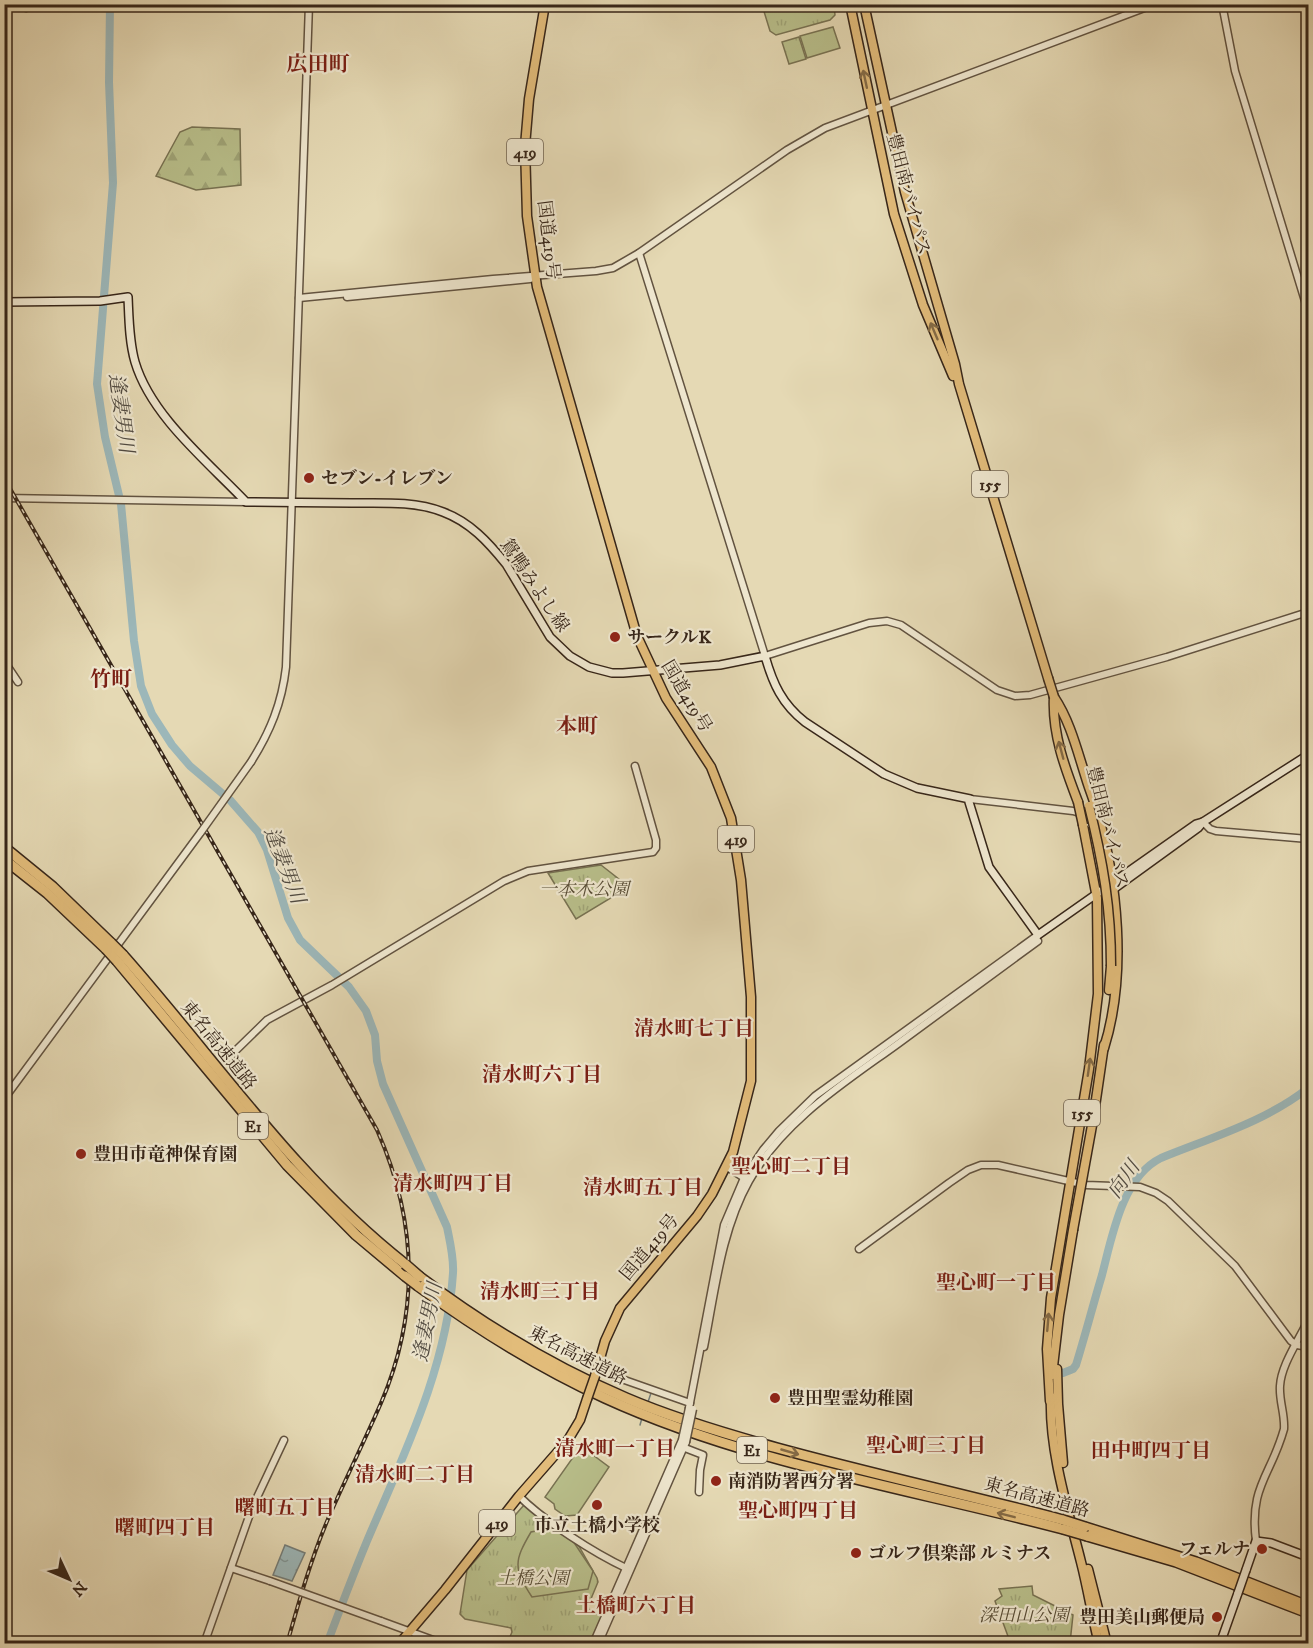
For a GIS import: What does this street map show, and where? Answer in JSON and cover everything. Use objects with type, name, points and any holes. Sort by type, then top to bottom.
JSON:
[{"type":"highway","name":"国道419号","points":[[399,1644],[519,1496],[568,1440],[580,1420],[605,1341],[620,1308],[688,1227],[712,1194],[727,1167],[751,1082],[749,969],[736,843],[730,815],[711,767],[651,671],[633,624],[537,287],[527,216],[525,146],[529,99],[545,4]]},
{"type":"highway","name":"豊田南バイパス","points":[[850,4],[890,197],[923,304],[958,384]]},
{"type":"highway","name":"豊田南バイパス","points":[[864,4],[905,192],[955,364],[958,384],[1089,806],[1102,858],[1109,901],[1111,966],[1104,1048],[1056,1333],[1050,1401],[1057,1462],[1097,1644]]},
{"type":"highway","name":"155","points":[[1050,1401],[1047,1330],[1089,1069],[1098,994],[1097,896],[1078,802],[1059,745],[1053,715],[1054,697]]},
{"type":"highway","name":"155","points":[[1054,697],[1065,713],[1096,808],[1112,886],[1117,952],[1109,1032],[1104,1048]]},
{"type":"highway","name":"東名高速道路","points":[[4,847],[52,887],[120,958],[286,1165],[348,1228],[405,1276],[419,1281]]},
{"type":"highway","name":"東名高速道路","points":[[4,858],[109,946]]},
{"type":"highway","name":"東名高速道路","points":[[120,958],[157,993],[292,1158],[362,1229],[405,1264],[419,1281],[440,1297],[552,1371],[605,1398],[648,1416],[731,1445],[812,1467],[1063,1525],[1176,1562],[1308,1613]]},
{"type":"highway","name":"豊田南バイパス","points":[[1063,1290],[1057,1354],[1059,1429],[1067,1482],[1107,1644]]},
{"type":"highway","name":"東名高速道路","points":[[1086,1532],[1155,1548],[1308,1604]]},
{"type":"highway","name":"155","points":[[1089,1572],[1100,1598],[1113,1644]]},
{"type":"main road","points":[[4,302],[104,301],[128,297],[135,360],[147,391],[159,410],[246,502]]},
{"type":"main road","name":"鴛鴨みよし線","points":[[246,502],[405,504],[442,512],[456,518],[476,532],[498,554],[550,637],[570,657],[612,673],[720,664],[765,656]]},
{"type":"main road","points":[[765,656],[779,694],[788,707],[805,722],[884,774],[917,788],[970,799],[989,867],[1038,938],[1196,824],[1203,822],[1308,754]]},
{"type":"main road","points":[[1220,1644],[1256,1541],[1308,1557]]},
{"type":"street","points":[[9,4],[26,8]]},
{"type":"street","points":[[4,1099],[251,762],[270,729],[284,685],[309,4]]},
{"type":"street","points":[[298,300],[613,268],[639,253],[787,150],[825,128],[1155,4]]},
{"type":"street","points":[[1222,4],[1235,71],[1308,311]]},
{"type":"street","points":[[639,253],[765,656],[859,626],[887,621],[901,625],[997,690],[1015,696],[1030,695],[1167,657],[1308,612]]},
{"type":"street","points":[[4,498],[246,502]]},
{"type":"street","points":[[4,661],[18,682]]},
{"type":"street","points":[[226,1060],[267,1020],[346,976],[504,880],[518,875],[652,852],[656,848],[656,840],[635,766]]},
{"type":"street","points":[[970,799],[1083,814],[1089,819],[1094,842]]},
{"type":"street","points":[[1203,822],[1216,831],[1308,839]]},
{"type":"street","points":[[598,1644],[685,1443],[690,1407],[722,1256],[747,1179],[779,1131],[815,1096],[1038,938]]},
{"type":"street","points":[[860,1250],[949,1183],[977,1166],[998,1165],[1071,1183],[1132,1186],[1151,1191],[1168,1201],[1235,1266],[1291,1341],[1308,1347]]},
{"type":"street","points":[[727,1167],[747,1179]]},
{"type":"street","points":[[1256,1541],[1254,1522],[1257,1495],[1283,1432],[1280,1383],[1286,1365],[1308,1320]]},
{"type":"street","points":[[596,1373],[690,1407]]},
{"type":"street","points":[[204,1644],[252,1508],[284,1440]]},
{"type":"street","points":[[685,1443],[703,1455],[699,1492]]},
{"type":"street","points":[[593,1644],[685,1443]]},
{"type":"street","points":[[519,1496],[567,1532],[611,1561],[626,1568]]},
{"type":"street","points":[[231,1568],[444,1644]]},
{"type":"green space","points":[[762,5],[834,5],[835,15],[830,20],[776,35],[770,31]]},
{"type":"green space","points":[[833,27],[840,48],[807,58],[800,36]]},
{"type":"green space","points":[[799,37],[806,59],[789,64],[782,42]]},
{"type":"green space","points":[[192,127],[240,129],[241,185],[196,190],[156,176],[180,132]]},
{"type":"green space","name":"一本木公園","points":[[601,865],[629,887],[576,919],[548,873]]},
{"type":"green space","points":[[581,1446],[609,1467],[577,1515],[565,1516],[555,1509],[554,1504],[545,1497]]},
{"type":"green space","name":"土橋公園","points":[[524,1505],[576,1541],[597,1578],[598,1582],[588,1606],[589,1610],[602,1616],[590,1643],[507,1644],[512,1632],[511,1628],[465,1619],[460,1614],[467,1570]]},
{"type":"green space","points":[[552,1528],[567,1532],[593,1571],[588,1589],[532,1597],[519,1571],[521,1550],[531,1532]]},
{"type":"green space","name":"深田山公園","points":[[1032,1586],[1033,1595],[1073,1615],[1070,1643],[1031,1643],[1027,1637],[1009,1639],[995,1601],[1002,1596],[999,1589]]},
{"type":"water","points":[[285,1545],[305,1553],[292,1581],[273,1575]]},
{"type":"waterway","name":"逢妻男川","points":[[110,4],[109,82],[113,183],[97,384],[105,437],[121,504],[134,641],[141,686],[152,714],[172,745],[190,766],[230,800],[258,832],[267,850],[288,918],[300,940],[349,987],[366,1011],[375,1035],[377,1061],[383,1084],[447,1227],[452,1256],[453,1273],[449,1308],[433,1377],[327,1644]]},
{"type":"waterway","name":"向川","points":[[1063,1373],[1073,1369],[1076,1365],[1115,1226],[1128,1193],[1137,1179],[1161,1158],[1218,1136],[1275,1110],[1308,1088]]},
{"type":"waterway","points":[[648,1402],[651,1393]]},
{"type":"waterway","points":[[640,1425],[642,1418]]},
{"type":"railway","points":[[4,478],[377,1130],[400,1198],[409,1266],[402,1335],[394,1369],[316,1549],[287,1644]]},
{"type":"place","name":"セブン-イレブン","points":[[309,478]]},
{"type":"place","name":"サークルK","points":[[615,637]]},
{"type":"place","name":"豊田市竜神保育園","points":[[81,1154]]},
{"type":"place","name":"豊田聖霊幼稚園","points":[[775,1398]]},
{"type":"place","name":"南消防署西分署","points":[[716,1481]]},
{"type":"place","name":"市立土橋小学校","points":[[597,1505]]},
{"type":"place","name":"フェルナ","points":[[1262,1549]]},
{"type":"place","name":"ゴルフ倶楽部 ルミナス","points":[[856,1553]]},
{"type":"place","name":"豊田美山郵便局","points":[[1217,1617]]},
{"type":"district","name":"広田町","points":[[318,64]]},
{"type":"district","name":"竹町","points":[[111,679]]},
{"type":"district","name":"本町","points":[[577,726]]},
{"type":"district","name":"清水町七丁目","points":[[694,1028]]},
{"type":"district","name":"清水町六丁目","points":[[542,1074]]},
{"type":"district","name":"聖心町二丁目","points":[[791,1166]]},
{"type":"district","name":"清水町四丁目","points":[[453,1183]]},
{"type":"district","name":"清水町五丁目","points":[[643,1187]]},
{"type":"district","name":"聖心町一丁目","points":[[996,1282]]},
{"type":"district","name":"清水町三丁目","points":[[540,1291]]},
{"type":"district","name":"聖心町三丁目","points":[[926,1445]]},
{"type":"district","name":"清水町一丁目","points":[[615,1448]]},
{"type":"district","name":"田中町四丁目","points":[[1151,1450]]},
{"type":"district","name":"清水町二丁目","points":[[415,1474]]},
{"type":"district","name":"曙町五丁目","points":[[285,1507]]},
{"type":"district","name":"聖心町四丁目","points":[[798,1510]]},
{"type":"district","name":"曙町四丁目","points":[[165,1527]]},
{"type":"district","name":"土橋町六丁目","points":[[636,1605]]}]
